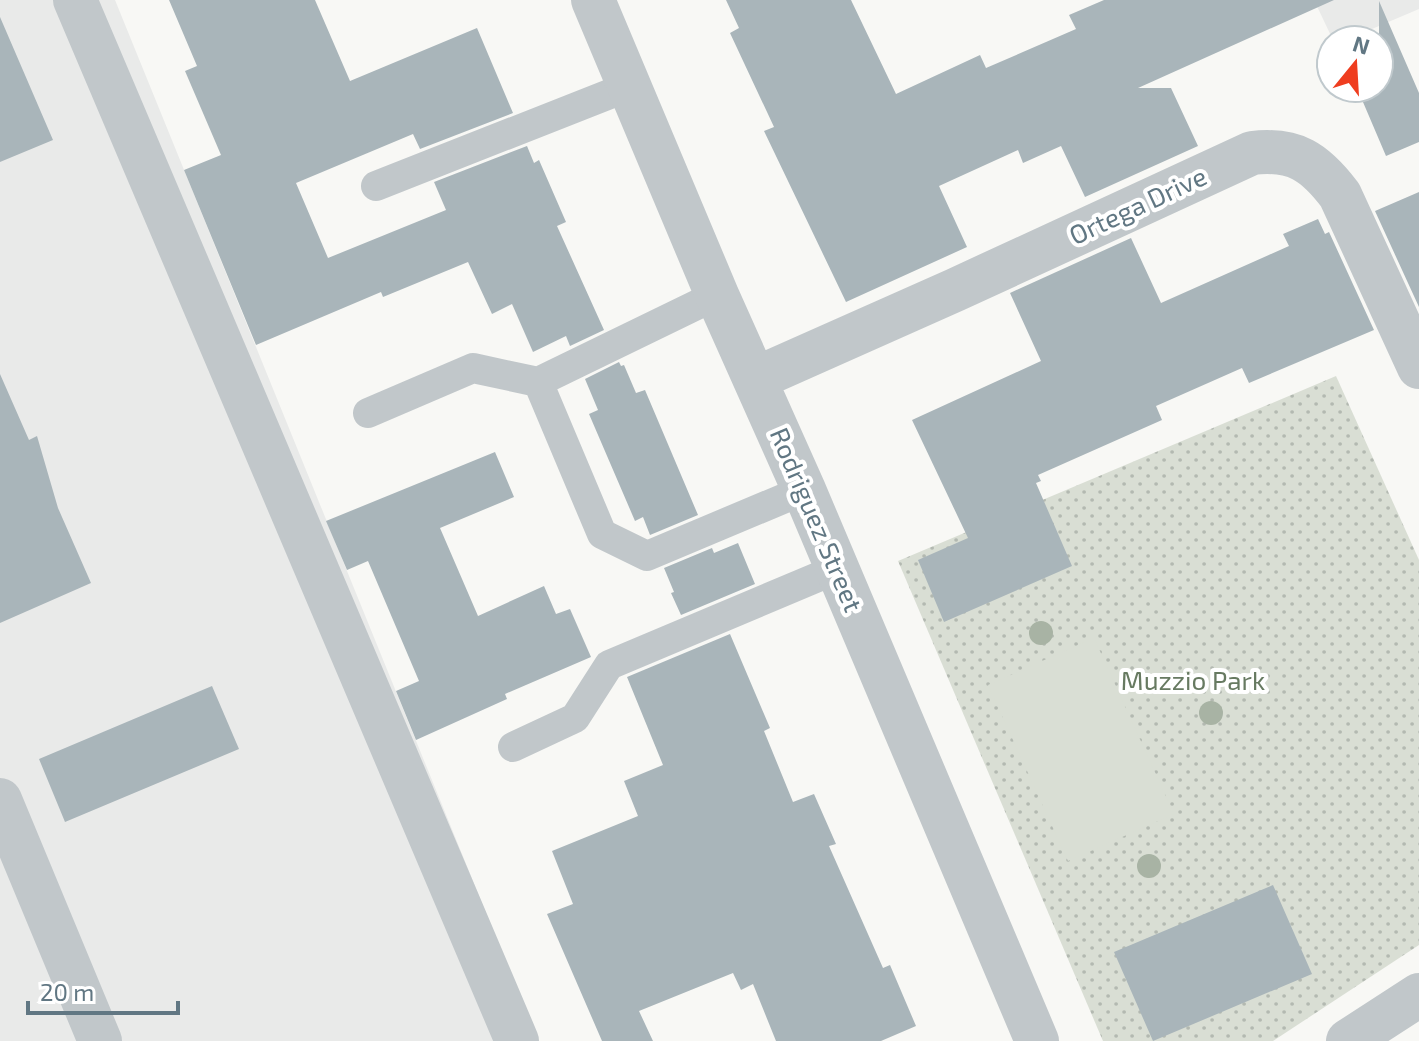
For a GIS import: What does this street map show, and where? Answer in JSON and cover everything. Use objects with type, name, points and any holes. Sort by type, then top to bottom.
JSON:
[{"type":"street","points":[[75,0],[517,1041]]},
{"type":"street","name":"Rodriguez Street","points":[[593,0],[1037,1041]]},
{"type":"street","name":"Ortega Drive","points":[[755,379],[1252,153],[1272,150],[1309,163],[1326,176],[1340,195],[1419,367]]},
{"type":"street","points":[[0,800],[100,1041]]},
{"type":"street","points":[[1354,1039],[1419,995]]},
{"type":"lane","points":[[376,186],[630,86]]},
{"type":"lane","points":[[368,413],[473,368],[538,382],[717,295]]},
{"type":"lane","points":[[538,382],[602,534],[647,556],[804,490]]},
{"type":"lane","points":[[513,747],[575,718],[609,665],[837,569]]},
{"type":"shaded area","points":[[0,0],[115,0],[538,1041],[0,1041]]},
{"type":"shaded area","points":[[1314,0],[1419,0],[1419,9],[1384,24],[1325,24]]},
{"type":"green space","name":"Muzzio Park","points":[[1336,376],[1419,560],[1419,945],[1273,1041],[1103,1041],[898,561]]},
{"type":"green space","points":[[1094,638],[1174,814],[1068,861],[988,685]]},
{"type":"building","points":[[169,0],[315,0],[350,81],[477,28],[513,113],[420,149],[413,134],[296,183],[328,258],[446,210],[434,182],[527,146],[534,163],[539,160],[566,222],[557,226],[604,330],[570,346],[566,336],[533,352],[512,304],[492,314],[468,262],[383,297],[381,292],[256,345],[184,170],[221,155],[185,71],[197,66]]},
{"type":"building","points":[[726,0],[851,0],[896,94],[980,55],[986,68],[1076,29],[1069,15],[1104,0],[1334,0],[1138,88],[1171,88],[1198,146],[1085,197],[1061,146],[1023,163],[1018,150],[939,186],[967,247],[846,302],[764,131],[774,127],[730,33],[739,28]]},
{"type":"building","points":[[1379,1],[1389,24],[1379,24]]},
{"type":"building","points":[[0,17],[53,140],[0,162]]},
{"type":"building","points":[[1395,38],[1419,93],[1419,142],[1386,156],[1364,104],[1395,104]]},
{"type":"building","points":[[1419,192],[1419,307],[1375,211]]},
{"type":"building","points":[[1318,219],[1325,234],[1329,232],[1374,330],[1249,383],[1242,368],[1156,406],[1162,420],[1038,475],[1041,481],[1036,483],[1072,566],[944,622],[918,560],[968,538],[912,420],[1041,361],[1010,293],[1131,238],[1161,303],[1289,246],[1283,234]]},
{"type":"building","points":[[619,362],[621,366],[624,365],[636,393],[645,390],[698,515],[650,535],[643,517],[635,521],[589,414],[598,410],[585,379]]},
{"type":"building","points":[[0,374],[29,440],[37,436],[58,508],[91,583],[0,623]]},
{"type":"building","points":[[495,452],[514,497],[440,528],[478,616],[544,586],[556,614],[570,609],[591,657],[505,694],[507,699],[416,740],[396,691],[419,681],[368,561],[347,570],[326,521]]},
{"type":"building","points":[[738,543],[755,584],[681,615],[664,568],[712,548],[714,553]]},
{"type":"building","points":[[730,634],[770,728],[764,731],[793,802],[814,794],[836,844],[829,846],[883,968],[890,965],[916,1026],[881,1041],[776,1041],[753,984],[741,990],[733,973],[639,1011],[653,1041],[602,1041],[547,914],[573,904],[552,851],[638,816],[624,781],[663,765],[627,677]]},
{"type":"building","points":[[212,686],[239,749],[65,822],[39,759]]},
{"type":"building","points":[[1273,885],[1312,974],[1153,1041],[1114,952]]}]
